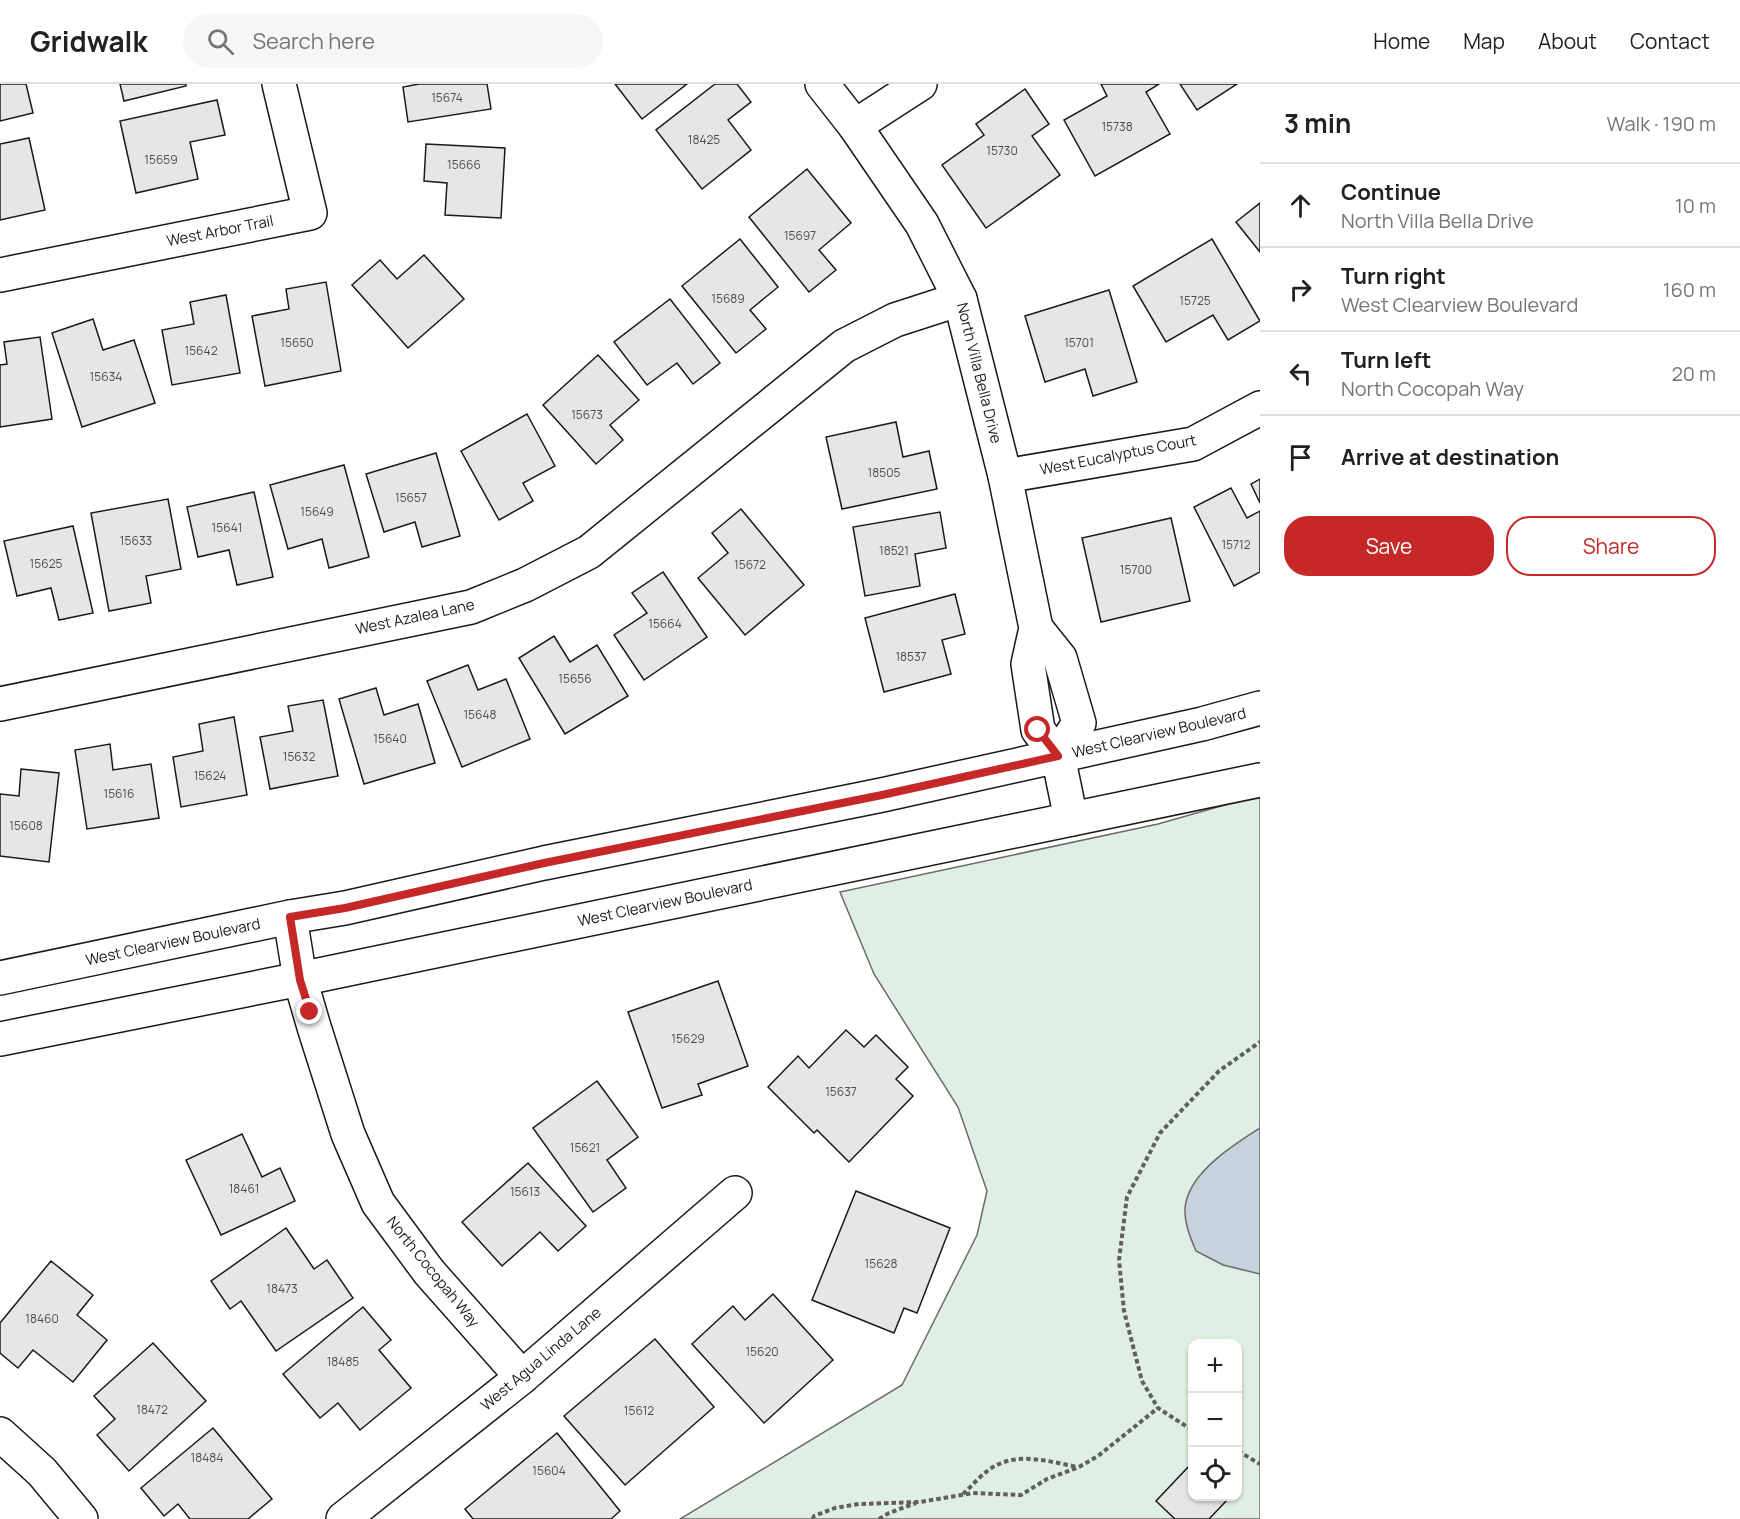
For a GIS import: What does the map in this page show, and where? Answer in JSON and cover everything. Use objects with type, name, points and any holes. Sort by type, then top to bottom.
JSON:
[{"type":"street","name":"West Arbor Trail","points":[[0,275],[310,213],[279,84]]},
{"type":"street","name":"North Villa Bella Drive","points":[[822,84],[855,126],[922,224],[960,299],[1005,476],[1036,628],[1028,664],[1038,730],[1058,756],[1071,819]]},
{"type":"street","points":[[855,126],[920,84]]},
{"type":"street","name":"West Azalea Lane","points":[[0,704],[471,607],[525,585],[589,552],[844,346],[895,320],[960,299]]},
{"type":"street","name":"West Eucalyptus Court","points":[[1005,476],[1193,444],[1260,408]]},
{"type":"street","name":"West Clearview Boulevard","points":[[0,978],[290,917],[345,908],[544,863],[882,795],[1202,724],[1260,708]]},
{"type":"street","name":"West Clearview Boulevard","points":[[0,1039],[300,980],[1260,780]]},
{"type":"street","name":"North Cocopah Way","points":[[290,917],[300,980],[348,1134],[378,1203],[429,1272],[522,1377]]},
{"type":"street","name":"West Agua Linda Lane","points":[[343,1519],[522,1377],[735,1193]]},
{"type":"street","points":[[0,1434],[42,1472],[81,1519]]},
{"type":"path","points":[[1188,1427],[1158,1408],[1142,1381],[1124,1311],[1119,1260],[1127,1197],[1160,1133],[1219,1071],[1260,1041]]},
{"type":"path","points":[[813,1519],[814,1516],[835,1508],[859,1504],[920,1502],[973,1493],[1021,1496],[1047,1479],[1079,1467],[1098,1456],[1158,1408]]},
{"type":"path","points":[[1242,1453],[1260,1464]]},
{"type":"path","points":[[963,1495],[994,1466],[1015,1459],[1039,1460],[1079,1467]]},
{"type":"path","points":[[879,1519],[920,1502]]},
{"type":"green space","points":[[1260,795],[1260,1519],[680,1519],[902,1385],[977,1235],[987,1191],[958,1107],[874,974],[840,892],[1158,824]]},
{"type":"shaded area","points":[[1260,1128],[1260,1274],[1223,1265],[1196,1251],[1187,1227],[1185,1208],[1190,1190],[1206,1169],[1227,1150]]},
{"type":"building","points":[[0,84],[26,84],[33,113],[0,121]]},
{"type":"building","points":[[120,84],[186,84],[186,86],[124,101]]},
{"type":"building","points":[[419,84],[487,84],[491,109],[408,122],[403,87]]},
{"type":"building","points":[[615,84],[687,84],[642,119]]},
{"type":"building","points":[[715,84],[737,84],[751,102],[728,120],[751,150],[702,189],[656,130]]},
{"type":"building","points":[[1101,84],[1159,84],[1146,92],[1170,134],[1095,176],[1064,120],[1107,96]]},
{"type":"building","points":[[1180,84],[1237,84],[1197,110]]},
{"type":"building","points":[[1025,89],[1049,124],[1032,136],[1060,175],[986,228],[942,165],[984,135],[976,124]]},
{"type":"building","points":[[217,100],[225,135],[190,142],[198,179],[136,193],[120,121]]},
{"type":"building","points":[[29,138],[45,210],[0,220],[0,144]]},
{"type":"building","points":[[426,144],[505,148],[501,218],[445,215],[447,183],[424,181]]},
{"type":"building","points":[[807,169],[851,223],[819,250],[836,270],[809,292],[749,217]]},
{"type":"building","points":[[1260,203],[1260,252],[1236,222]]},
{"type":"building","points":[[740,239],[778,287],[750,310],[766,329],[736,353],[682,286]]},
{"type":"building","points":[[1212,239],[1260,321],[1228,340],[1213,315],[1166,342],[1133,286]]},
{"type":"building","points":[[424,255],[464,299],[408,348],[352,285],[380,260],[397,279]]},
{"type":"building","points":[[326,282],[341,371],[265,386],[252,316],[289,309],[286,289]]},
{"type":"building","points":[[1109,290],[1137,382],[1093,396],[1085,369],[1045,382],[1025,316]]},
{"type":"building","points":[[226,295],[240,373],[172,385],[162,330],[194,324],[190,302]]},
{"type":"building","points":[[670,299],[720,363],[693,384],[677,363],[647,385],[614,342]]},
{"type":"building","points":[[93,319],[103,350],[134,340],[155,403],[82,427],[52,333]]},
{"type":"building","points":[[40,337],[52,419],[0,427],[0,365],[7,364],[4,342]]},
{"type":"building","points":[[598,355],[639,400],[610,425],[623,440],[596,464],[543,405]]},
{"type":"building","points":[[527,414],[555,466],[523,483],[533,501],[499,520],[461,451]]},
{"type":"building","points":[[896,422],[903,457],[929,451],[937,489],[842,509],[826,437]]},
{"type":"building","points":[[436,453],[460,536],[422,547],[415,522],[384,532],[366,474]]},
{"type":"building","points":[[344,465],[369,557],[329,568],[322,539],[288,549],[270,485]]},
{"type":"building","points":[[1260,479],[1260,503],[1251,484]]},
{"type":"building","points":[[1231,488],[1247,518],[1260,511],[1260,572],[1234,586],[1194,507]]},
{"type":"building","points":[[254,492],[273,577],[237,585],[229,550],[198,557],[187,507]]},
{"type":"building","points":[[168,499],[181,569],[146,576],[151,603],[109,611],[91,513]]},
{"type":"building","points":[[741,509],[804,585],[745,635],[698,578],[728,553],[712,533]]},
{"type":"building","points":[[940,512],[946,548],[915,554],[920,586],[865,596],[853,527]]},
{"type":"building","points":[[1171,518],[1190,601],[1101,622],[1082,538]]},
{"type":"building","points":[[73,526],[93,613],[59,620],[51,588],[17,596],[4,541]]},
{"type":"building","points":[[663,572],[707,637],[644,680],[614,635],[647,613],[632,593]]},
{"type":"building","points":[[955,594],[965,634],[942,640],[951,674],[884,692],[865,618]]},
{"type":"building","points":[[554,636],[570,662],[597,645],[628,696],[565,734],[519,658]]},
{"type":"building","points":[[468,665],[478,690],[506,679],[530,739],[462,767],[427,681]]},
{"type":"building","points":[[376,688],[384,715],[418,704],[435,763],[364,784],[339,699]]},
{"type":"building","points":[[323,700],[338,776],[270,789],[260,737],[293,731],[288,706]]},
{"type":"building","points":[[234,717],[247,795],[181,807],[173,757],[203,751],[199,724]]},
{"type":"building","points":[[110,744],[113,770],[151,764],[159,818],[87,829],[75,750]]},
{"type":"building","points":[[21,769],[59,773],[49,862],[0,856],[0,794],[19,796]]},
{"type":"building","points":[[718,981],[748,1066],[698,1084],[702,1095],[662,1108],[628,1012]]},
{"type":"building","points":[[846,1030],[864,1047],[876,1035],[908,1067],[896,1079],[913,1096],[849,1162],[817,1130],[814,1133],[768,1087],[798,1056],[809,1068]]},
{"type":"building","points":[[597,1081],[638,1137],[607,1160],[626,1188],[593,1212],[533,1128]]},
{"type":"building","points":[[242,1134],[262,1177],[280,1168],[295,1201],[221,1235],[186,1160]]},
{"type":"building","points":[[528,1163],[586,1226],[558,1251],[540,1232],[502,1266],[462,1222]]},
{"type":"building","points":[[856,1191],[950,1228],[917,1313],[904,1308],[894,1333],[812,1300]]},
{"type":"building","points":[[286,1228],[314,1269],[327,1260],[353,1298],[276,1351],[241,1301],[230,1309],[211,1281]]},
{"type":"building","points":[[51,1261],[93,1295],[77,1315],[107,1340],[73,1382],[33,1350],[18,1368],[0,1353],[0,1323]]},
{"type":"building","points":[[773,1294],[833,1360],[764,1423],[692,1344],[733,1306],[745,1320]]},
{"type":"building","points":[[363,1307],[391,1340],[379,1350],[411,1388],[360,1430],[338,1403],[320,1418],[283,1374]]},
{"type":"building","points":[[655,1339],[714,1407],[625,1485],[564,1416]]},
{"type":"building","points":[[153,1343],[206,1401],[129,1471],[97,1435],[115,1419],[94,1396]]},
{"type":"building","points":[[213,1428],[272,1499],[248,1519],[190,1519],[178,1504],[164,1516],[141,1488]]},
{"type":"building","points":[[557,1433],[620,1511],[611,1519],[473,1519],[465,1509]]},
{"type":"building","points":[[1188,1467],[1188,1501],[1226,1501],[1209,1519],[1175,1519],[1156,1501]]},
{"type":"route","points":[[310,1012],[300,980],[290,917],[345,908],[544,863],[882,795],[1058,756],[1038,730]]}]
